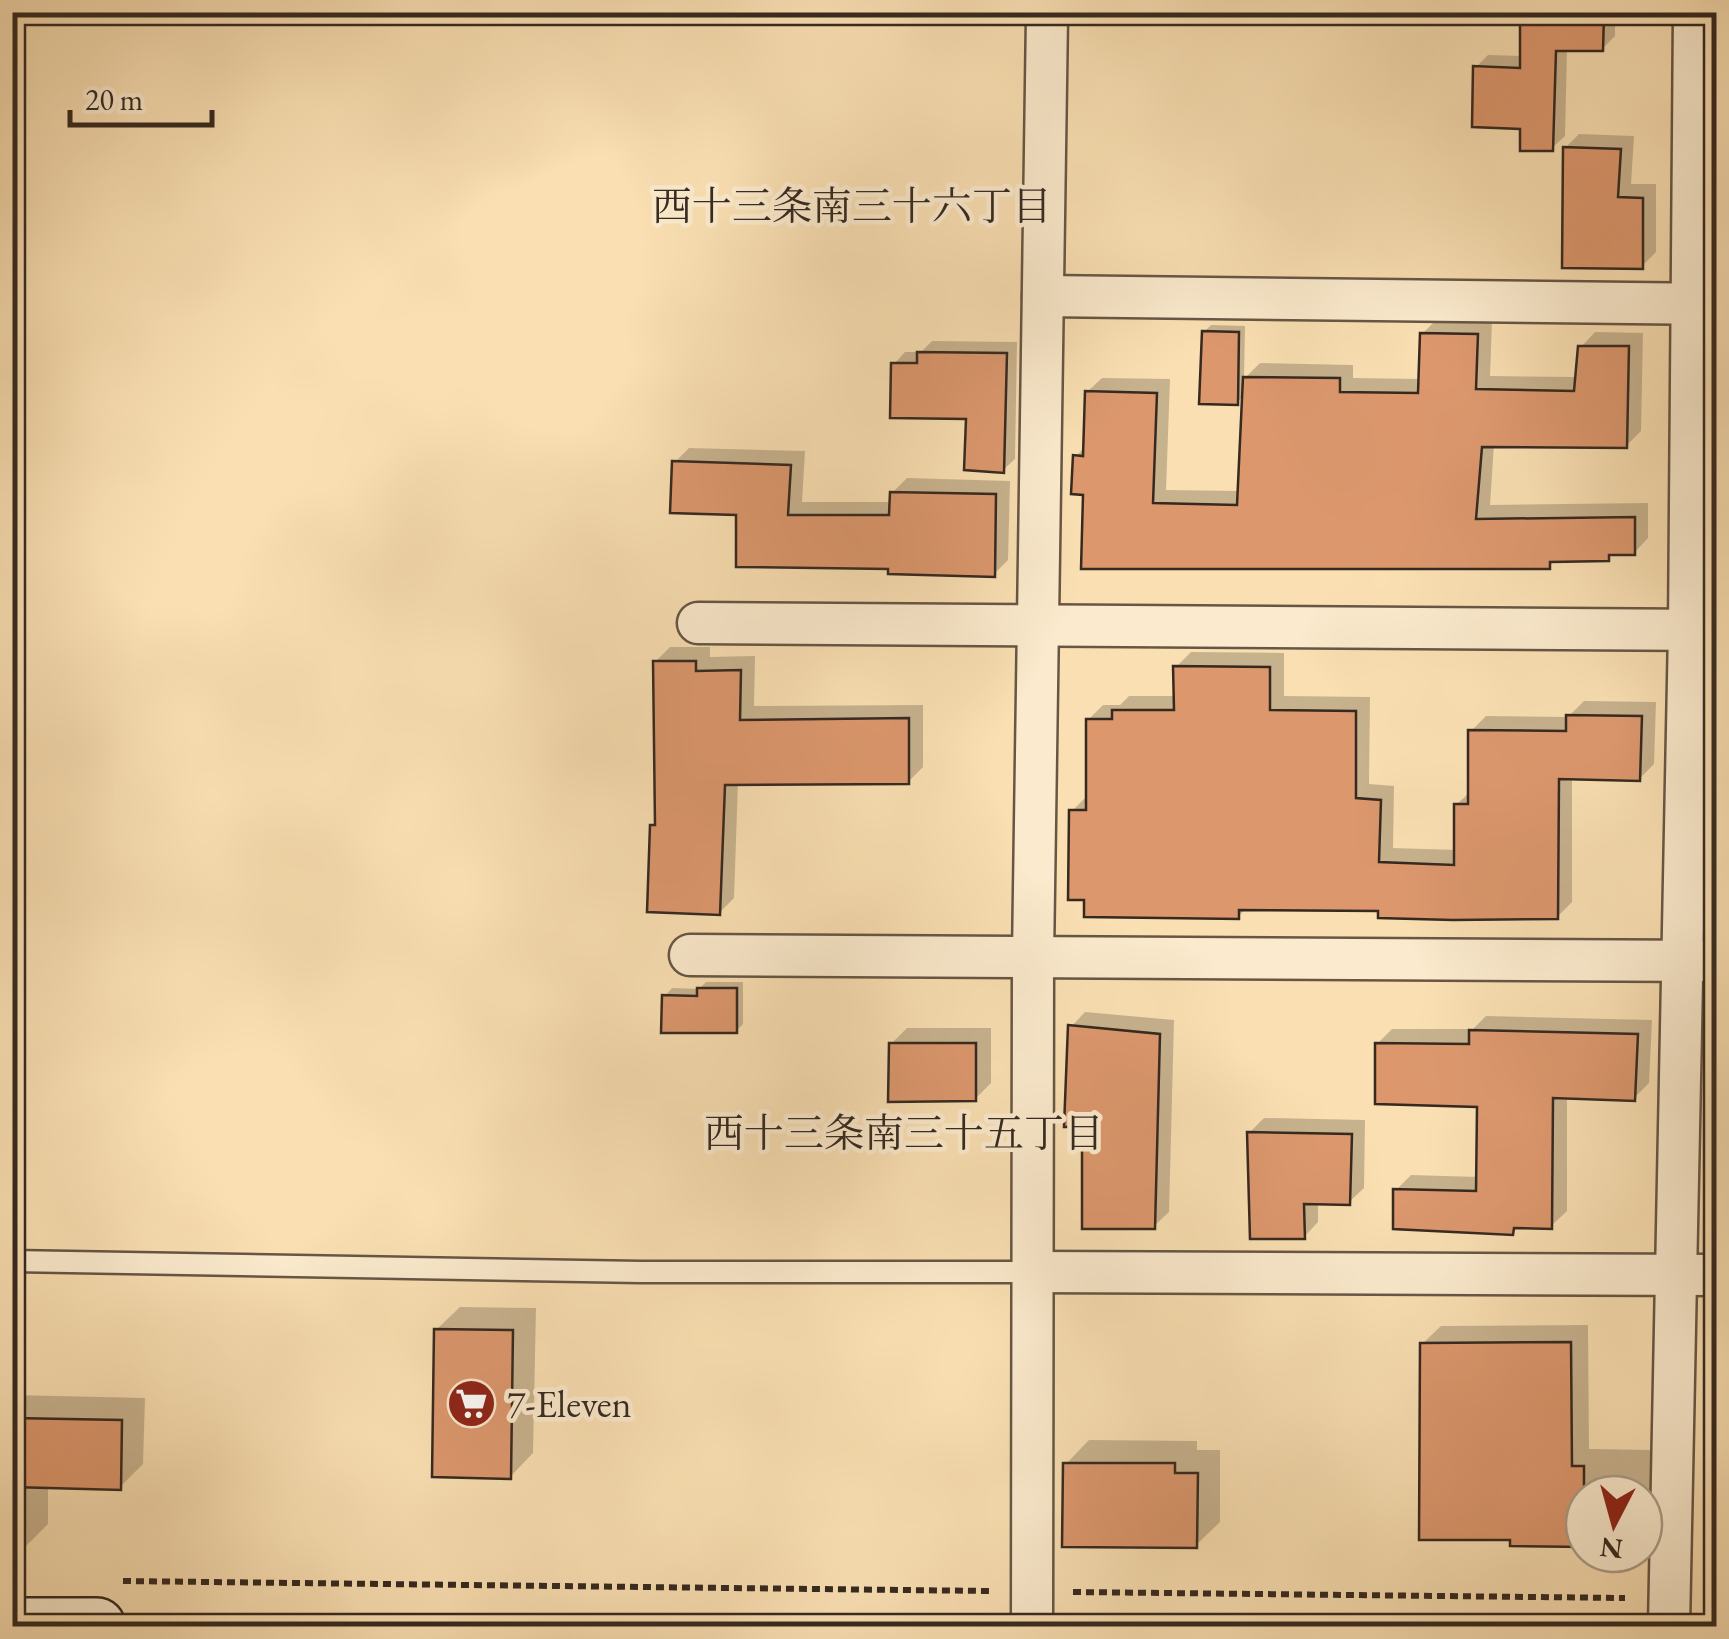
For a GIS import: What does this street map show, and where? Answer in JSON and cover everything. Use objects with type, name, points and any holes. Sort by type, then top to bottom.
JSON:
[{"type":"main road","points":[[12,1626],[104,1604]]},
{"type":"street","points":[[1032,1609],[1034,957],[1047,16],[1052,12]]},
{"type":"street","points":[[1669,1612],[1675,1276],[1699,962],[1705,304],[1694,12]]},
{"type":"street","points":[[1044,296],[1705,304]]},
{"type":"street","points":[[698,622],[1703,630]]},
{"type":"street","points":[[690,955],[1699,962]]},
{"type":"street","points":[[1034,1272],[1716,1276]]},
{"type":"lane","points":[[12,1261],[641,1272],[1034,1272]]},
{"type":"path","points":[[104,1604],[1669,1612]]},
{"type":"building","points":[[1520,13],[1604,14],[1603,51],[1556,51],[1553,151],[1520,151],[1520,129],[1472,127],[1473,66],[1520,68]]},
{"type":"building","points":[[1563,147],[1621,149],[1618,197],[1643,198],[1643,269],[1562,268]]},
{"type":"building","points":[[1202,331],[1239,332],[1238,405],[1199,404]]},
{"type":"building","points":[[1420,333],[1478,334],[1476,389],[1574,391],[1578,346],[1629,346],[1627,448],[1482,447],[1476,519],[1635,517],[1635,555],[1609,555],[1609,561],[1550,562],[1550,569],[1081,569],[1083,495],[1071,494],[1073,455],[1083,456],[1085,391],[1157,393],[1153,503],[1237,505],[1243,377],[1340,378],[1340,392],[1418,393]]},
{"type":"building","points":[[917,352],[1007,353],[1004,473],[964,470],[966,419],[890,418],[891,363],[917,363]]},
{"type":"building","points":[[672,461],[791,465],[788,515],[889,515],[890,492],[996,494],[995,577],[888,574],[888,569],[736,567],[736,515],[670,513]]},
{"type":"building","points":[[653,661],[696,661],[696,671],[741,670],[740,720],[909,718],[909,784],[725,785],[720,915],[647,912],[650,825],[655,825]]},
{"type":"building","points":[[1173,666],[1270,667],[1270,710],[1356,711],[1356,798],[1381,800],[1379,862],[1454,865],[1454,804],[1468,804],[1468,730],[1566,731],[1566,715],[1642,716],[1640,781],[1559,779],[1558,919],[1378,918],[1378,911],[1239,910],[1239,919],[1084,917],[1084,900],[1068,900],[1069,810],[1086,810],[1086,719],[1112,719],[1112,710],[1174,710]]},
{"type":"building","points":[[697,988],[737,988],[737,1033],[661,1033],[662,995],[697,996]]},
{"type":"building","points":[[1068,1025],[1160,1034],[1155,1229],[1082,1229],[1082,1127],[1064,1127]]},
{"type":"building","points":[[1469,1030],[1638,1034],[1635,1101],[1553,1098],[1552,1229],[1514,1228],[1513,1235],[1393,1229],[1393,1189],[1476,1191],[1477,1107],[1375,1104],[1375,1043],[1469,1044]]},
{"type":"building","points":[[889,1043],[976,1043],[976,1101],[888,1102]]},
{"type":"building","points":[[1247,1132],[1352,1134],[1350,1205],[1304,1204],[1305,1239],[1250,1239]]},
{"type":"building","name":"7-Eleven","points":[[434,1329],[513,1330],[511,1479],[432,1477]]},
{"type":"building","points":[[1571,1342],[1572,1466],[1584,1466],[1584,1474],[1564,1474],[1564,1547],[1510,1546],[1510,1540],[1419,1540],[1420,1343]]},
{"type":"building","points":[[12,1418],[122,1420],[121,1490],[12,1487]]},
{"type":"building","points":[[1063,1463],[1175,1463],[1175,1473],[1198,1473],[1197,1548],[1062,1547]]},
{"type":"place","name":"7-Eleven","points":[[472,1404]]},
{"type":"district","name":"西十三条南三十六丁目","points":[[852,206]]},
{"type":"district","name":"西十三条南三十五丁目","points":[[904,1133]]}]
